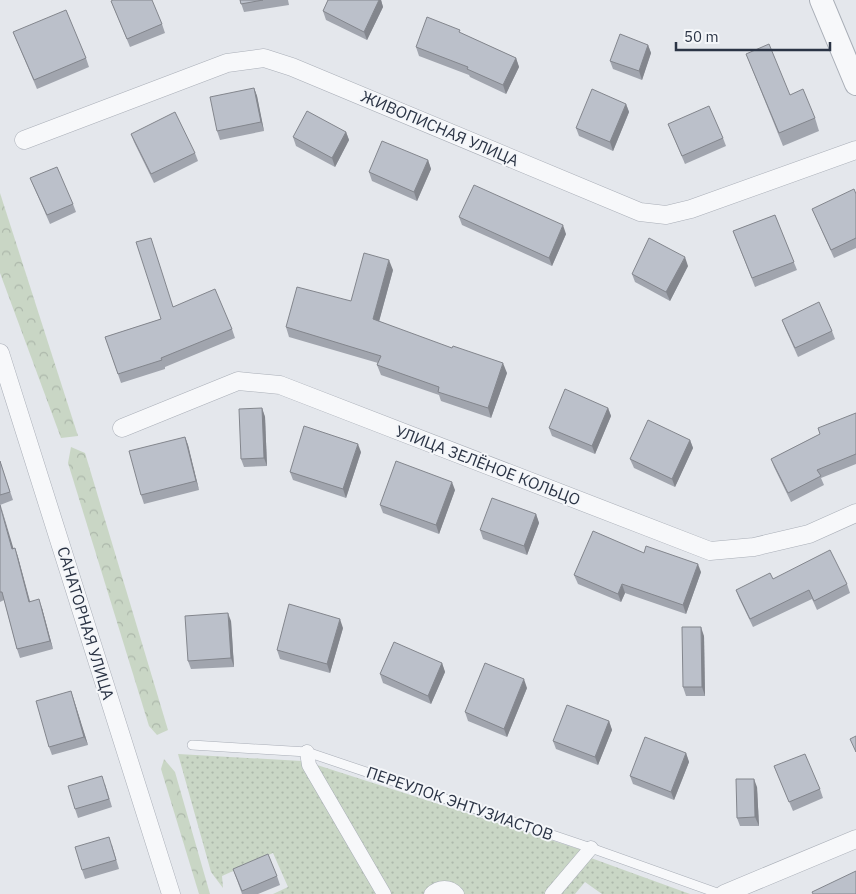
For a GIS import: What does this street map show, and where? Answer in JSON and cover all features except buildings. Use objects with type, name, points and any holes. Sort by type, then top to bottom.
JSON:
[{"type":"street","points":[[821,0],[856,84]]},
{"type":"street","name":"ЖИВОПИСНАЯ УЛИЦА","points":[[24,140],[227,63],[264,58],[292,67],[640,212],[666,215],[691,209],[856,150]]},
{"type":"street","name":"САНАТОРНАЯ УЛИЦА","points":[[0,353],[171,894]]},
{"type":"street","name":"УЛИЦА ЗЕЛЁНОЕ КОЛЬЦО","points":[[122,428],[238,382],[280,385],[710,551],[754,547],[809,534],[856,513]]},
{"type":"street","points":[[307,752],[309,765],[384,894]]},
{"type":"street","points":[[722,894],[856,839]]},
{"type":"street","points":[[552,894],[591,848]]},
{"type":"street","points":[[431,894],[445,887],[458,894]]},
{"type":"lane","name":"ПЕРЕУЛОК ЭНТУЗИАСТОВ","points":[[192,745],[307,752],[722,894]]},
{"type":"green space","points":[[0,193],[78,436],[61,438],[0,273]]},
{"type":"green space","points":[[71,447],[85,453],[168,730],[157,735],[149,726],[68,463]]},
{"type":"green space","points":[[178,754],[302,761],[380,894],[273,894],[288,887],[273,853],[222,876],[223,888],[211,872]]},
{"type":"green space","points":[[164,759],[175,772],[210,894],[199,894],[161,769]]},
{"type":"green space","points":[[314,764],[582,850],[547,894],[391,894]]},
{"type":"green space","points":[[591,858],[690,894],[602,894],[585,882],[575,894],[558,894]]}]
